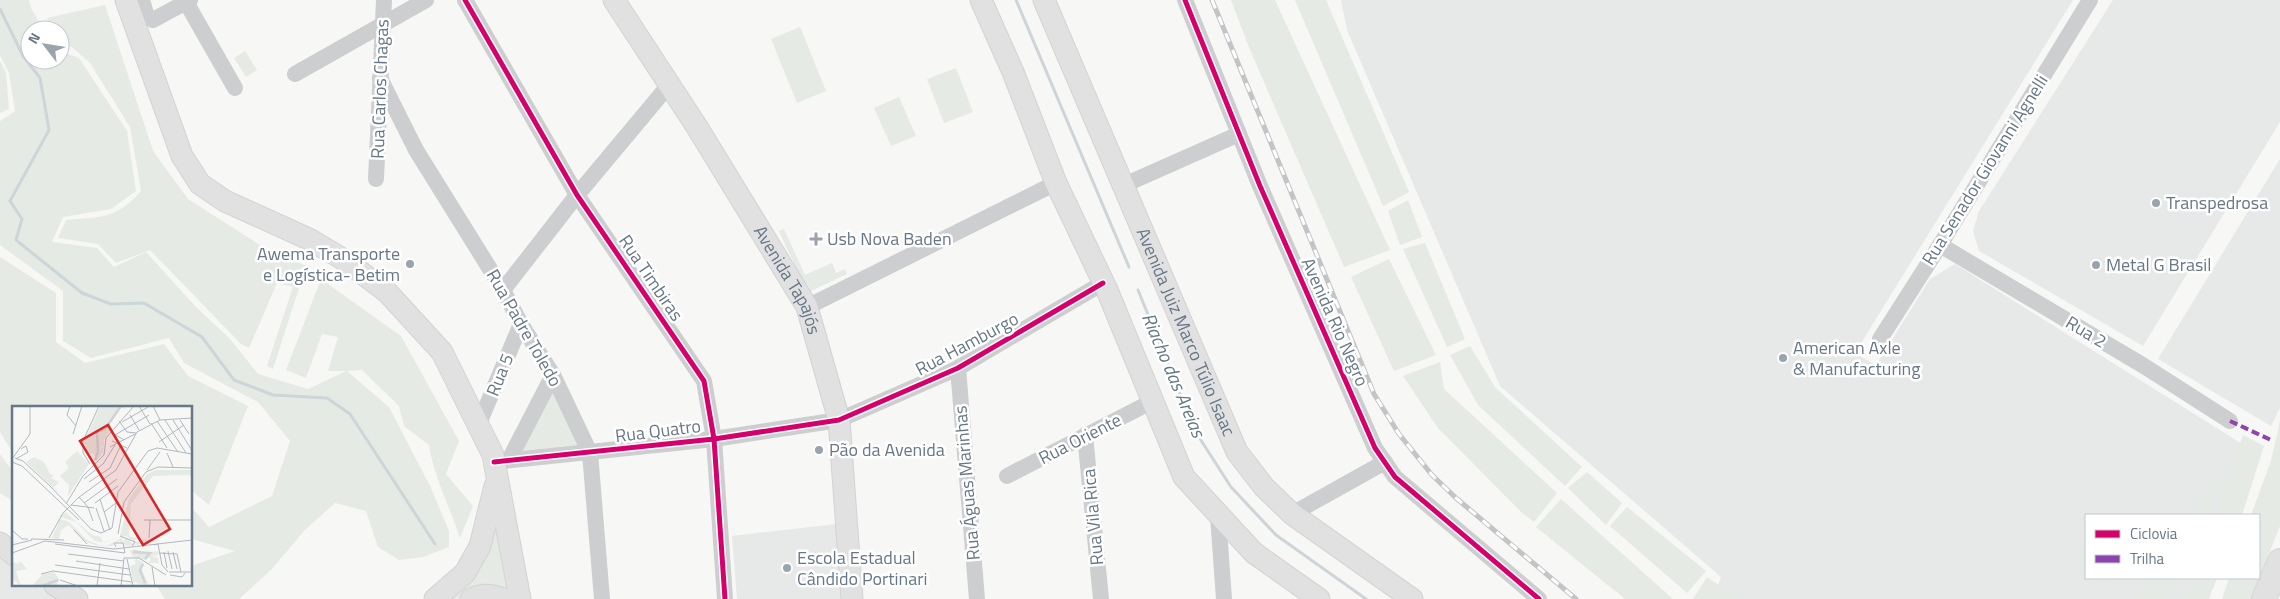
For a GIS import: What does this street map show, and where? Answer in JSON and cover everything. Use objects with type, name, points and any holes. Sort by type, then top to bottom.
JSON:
[{"type":"highway","points":[[2264,599],[2280,561]]},
{"type":"main road","points":[[126,0],[182,156],[200,184],[226,201],[311,240],[346,262],[387,292],[442,352],[500,467],[520,599]]},
{"type":"main road","name":"Avenida Tapajós","points":[[614,0],[807,306],[839,420],[852,599]]},
{"type":"main road","points":[[981,0],[1013,72],[1056,183],[1103,283],[1184,477],[1254,553],[1319,599]]},
{"type":"main road","name":"Avenida Juiz Marco Túlio Isaac","points":[[1044,0],[1237,452],[1264,487],[1292,514],[1412,599]]},
{"type":"main road","points":[[435,599],[465,573],[480,546],[500,467]]},
{"type":"main road","points":[[0,543],[12,553]]},
{"type":"main road","points":[[57,586],[77,599]]},
{"type":"main road","points":[[471,599],[479,595],[497,596],[503,599]]},
{"type":"street","points":[[142,0],[147,17],[150,20],[188,1],[235,88]]},
{"type":"street","name":"Rua Carlos Chagas","points":[[376,179],[384,0]]},
{"type":"street","points":[[294,74],[426,0]]},
{"type":"street","name":"Rua Timbiras","points":[[465,0],[577,195],[704,381],[714,438],[724,599]]},
{"type":"street","name":"Avenida Rio Negro","points":[[1185,0],[1264,195],[1375,448],[1394,477],[1539,599]]},
{"type":"street","name":"Rua Senador Giovanni Agnelli","points":[[1880,339],[1940,245],[2090,0]]},
{"type":"street","name":"Rua Padre Toledo","points":[[380,78],[416,150],[553,375],[590,453],[602,599]]},
{"type":"street","points":[[503,290],[577,195],[669,85]]},
{"type":"street","points":[[1124,185],[1239,134]]},
{"type":"street","points":[[807,306],[1056,183]]},
{"type":"street","name":"Rua 2","points":[[1940,245],[2144,366],[2230,421]]},
{"type":"street","name":"Rua Hamburgo","points":[[839,420],[958,368],[1103,283]]},
{"type":"street","name":"Rua 5","points":[[478,426],[521,324]]},
{"type":"street","name":"Rua Águas Marinhas","points":[[958,368],[977,599]]},
{"type":"street","points":[[500,467],[553,375]]},
{"type":"street","name":"Rua Oriente","points":[[1008,476],[1152,401]]},
{"type":"street","name":"Rua Quatro","points":[[500,467],[590,453],[839,420]]},
{"type":"street","name":"Rua Vila Rica","points":[[1085,435],[1100,599]]},
{"type":"street","points":[[1292,514],[1385,462]]},
{"type":"street","points":[[1218,516],[1224,599]]},
{"type":"shaded area","points":[[0,0],[29,0],[38,20],[20,20],[20,70],[70,70],[70,55],[79,58],[127,131],[136,191],[111,209],[63,217],[52,242],[97,248],[114,267],[146,252],[195,306],[229,338],[258,374],[308,389],[346,371],[328,371],[338,337],[322,334],[306,378],[286,370],[321,279],[401,336],[459,441],[446,474],[473,506],[460,538],[438,480],[429,445],[404,426],[399,406],[362,370],[347,371],[389,407],[431,488],[449,531],[449,547],[423,557],[399,560],[378,547],[366,511],[335,503],[304,531],[272,569],[239,599],[165,599],[157,586],[192,586],[192,566],[235,551],[192,539],[192,508],[209,527],[272,496],[290,441],[258,402],[184,363],[169,338],[91,358],[63,341],[63,291],[0,245],[0,121],[15,111],[9,73],[0,55]]},
{"type":"shaded area","points":[[1231,0],[1275,0],[1390,250],[1344,267],[1248,45]]},
{"type":"shaded area","points":[[1295,0],[1326,0],[1409,192],[1383,206]]},
{"type":"shaded area","points":[[1341,0],[2073,0],[1855,353],[1876,365],[1930,279],[1955,264],[2247,447],[2222,514],[2085,514],[2085,579],[2199,579],[2192,599],[1727,599],[1716,592],[1721,577],[1500,386],[1347,30]]},
{"type":"shaded area","points":[[2113,0],[2280,0],[2280,122],[2143,346],[1979,251],[1973,231],[1979,211]]},
{"type":"shaded area","points":[[105,5],[153,151],[188,199],[260,245],[306,266],[273,369],[267,366],[293,287],[277,283],[249,348],[241,344],[150,250],[116,263],[98,244],[58,238],[66,220],[98,217],[116,212],[141,191],[130,127],[90,63],[70,47],[70,20],[48,20],[47,18]]},
{"type":"shaded area","points":[[800,27],[826,91],[797,103],[771,39]]},
{"type":"shaded area","points":[[245,51],[257,70],[246,77],[234,58]]},
{"type":"shaded area","points":[[0,61],[6,73],[9,109],[0,113]]},
{"type":"shaded area","points":[[956,68],[973,112],[944,123],[927,79]]},
{"type":"shaded area","points":[[899,97],[916,136],[891,146],[874,108]]},
{"type":"shaded area","points":[[2280,159],[2280,408],[2271,426],[2158,359]]},
{"type":"shaded area","points":[[1408,200],[1422,237],[1400,245],[1388,211]]},
{"type":"shaded area","points":[[784,229],[805,275],[832,263],[836,273],[845,269],[847,274],[807,293],[779,231]]},
{"type":"shaded area","points":[[1425,243],[1465,339],[1447,347],[1403,249]]},
{"type":"shaded area","points":[[0,257],[56,293],[56,342],[85,363],[164,344],[188,376],[248,406],[209,505],[192,491],[192,406],[12,406],[12,452],[0,432]]},
{"type":"shaded area","points":[[1389,259],[1436,355],[1394,371],[1351,277]]},
{"type":"shaded area","points":[[1470,346],[1495,387],[1582,467],[1565,486],[1478,405],[1450,355]]},
{"type":"shaded area","points":[[1440,362],[1444,389],[1557,493],[1534,522],[1521,512],[1438,428],[1403,376]]},
{"type":"shaded area","points":[[553,385],[584,449],[515,456]]},
{"type":"shaded area","points":[[2280,421],[2280,526],[2260,576],[2260,514],[2251,514],[2271,461]]},
{"type":"shaded area","points":[[2243,435],[2264,446],[2242,514],[2216,514]]},
{"type":"shaded area","points":[[0,454],[12,470],[12,501],[0,493]]},
{"type":"shaded area","points":[[2227,460],[2205,514],[2193,514]]},
{"type":"shaded area","points":[[1587,472],[1622,503],[1606,525],[1568,488]]},
{"type":"shaded area","points":[[1561,499],[1673,599],[1625,599],[1536,527]]},
{"type":"shaded area","points":[[1627,507],[1706,571],[1687,593],[1610,526]]},
{"type":"shaded area","points":[[496,509],[515,597],[447,599]]},
{"type":"shaded area","name":"Escola Estadual Cândido Portinari","points":[[837,524],[843,599],[737,599],[732,536]]},
{"type":"shaded area","points":[[0,556],[12,565],[12,586],[44,586],[64,599],[0,599]]},
{"type":"shaded area","points":[[1707,577],[1739,599],[1693,599]]},
{"type":"shaded area","points":[[2150,579],[2179,579],[2166,599],[2138,599]]},
{"type":"shaded area","points":[[2193,579],[2217,579],[2209,599],[2186,599]]},
{"type":"shaded area","points":[[2229,579],[2259,579],[2251,599],[2222,599]]},
{"type":"waterway","name":"Riacho das Areias","points":[[1016,0],[1129,267]]},
{"type":"waterway","points":[[0,9],[23,56],[40,78],[49,130],[10,201],[22,219],[16,240],[82,293],[111,304],[144,303],[202,337],[234,380],[273,395],[327,398],[350,414],[435,544]]},
{"type":"waterway","name":"Riacho das Areias","points":[[1138,290],[1195,431],[1231,487],[1276,535],[1366,599]]},
{"type":"railway","points":[[1212,0],[1374,394],[1399,434],[1432,475],[1456,498],[1576,599]]},
{"type":"marked path","points":[[2230,421],[2271,440]]},
{"type":"cycle path","points":[[465,0],[577,195],[704,381],[714,439],[725,599]]},
{"type":"cycle path","points":[[1185,0],[1260,186],[1375,448],[1395,477],[1539,599]]},
{"type":"cycle path","points":[[494,462],[714,439],[839,420],[958,368],[1103,283]]},
{"type":"place","name":"Transpedrosa","points":[[2156,203]]},
{"type":"place","name":"Usb Nova Baden","points":[[816,239]]},
{"type":"place","name":"Awema Transporte e Logística- Betim","points":[[410,264]]},
{"type":"place","name":"Metal G Brasil","points":[[2096,265]]},
{"type":"place","name":"American Axle & Manufacturing","points":[[1783,358]]},
{"type":"place","name":"Pão da Avenida","points":[[819,450]]},
{"type":"place","name":"Escola Estadual Cândido Portinari","points":[[787,568]]}]
